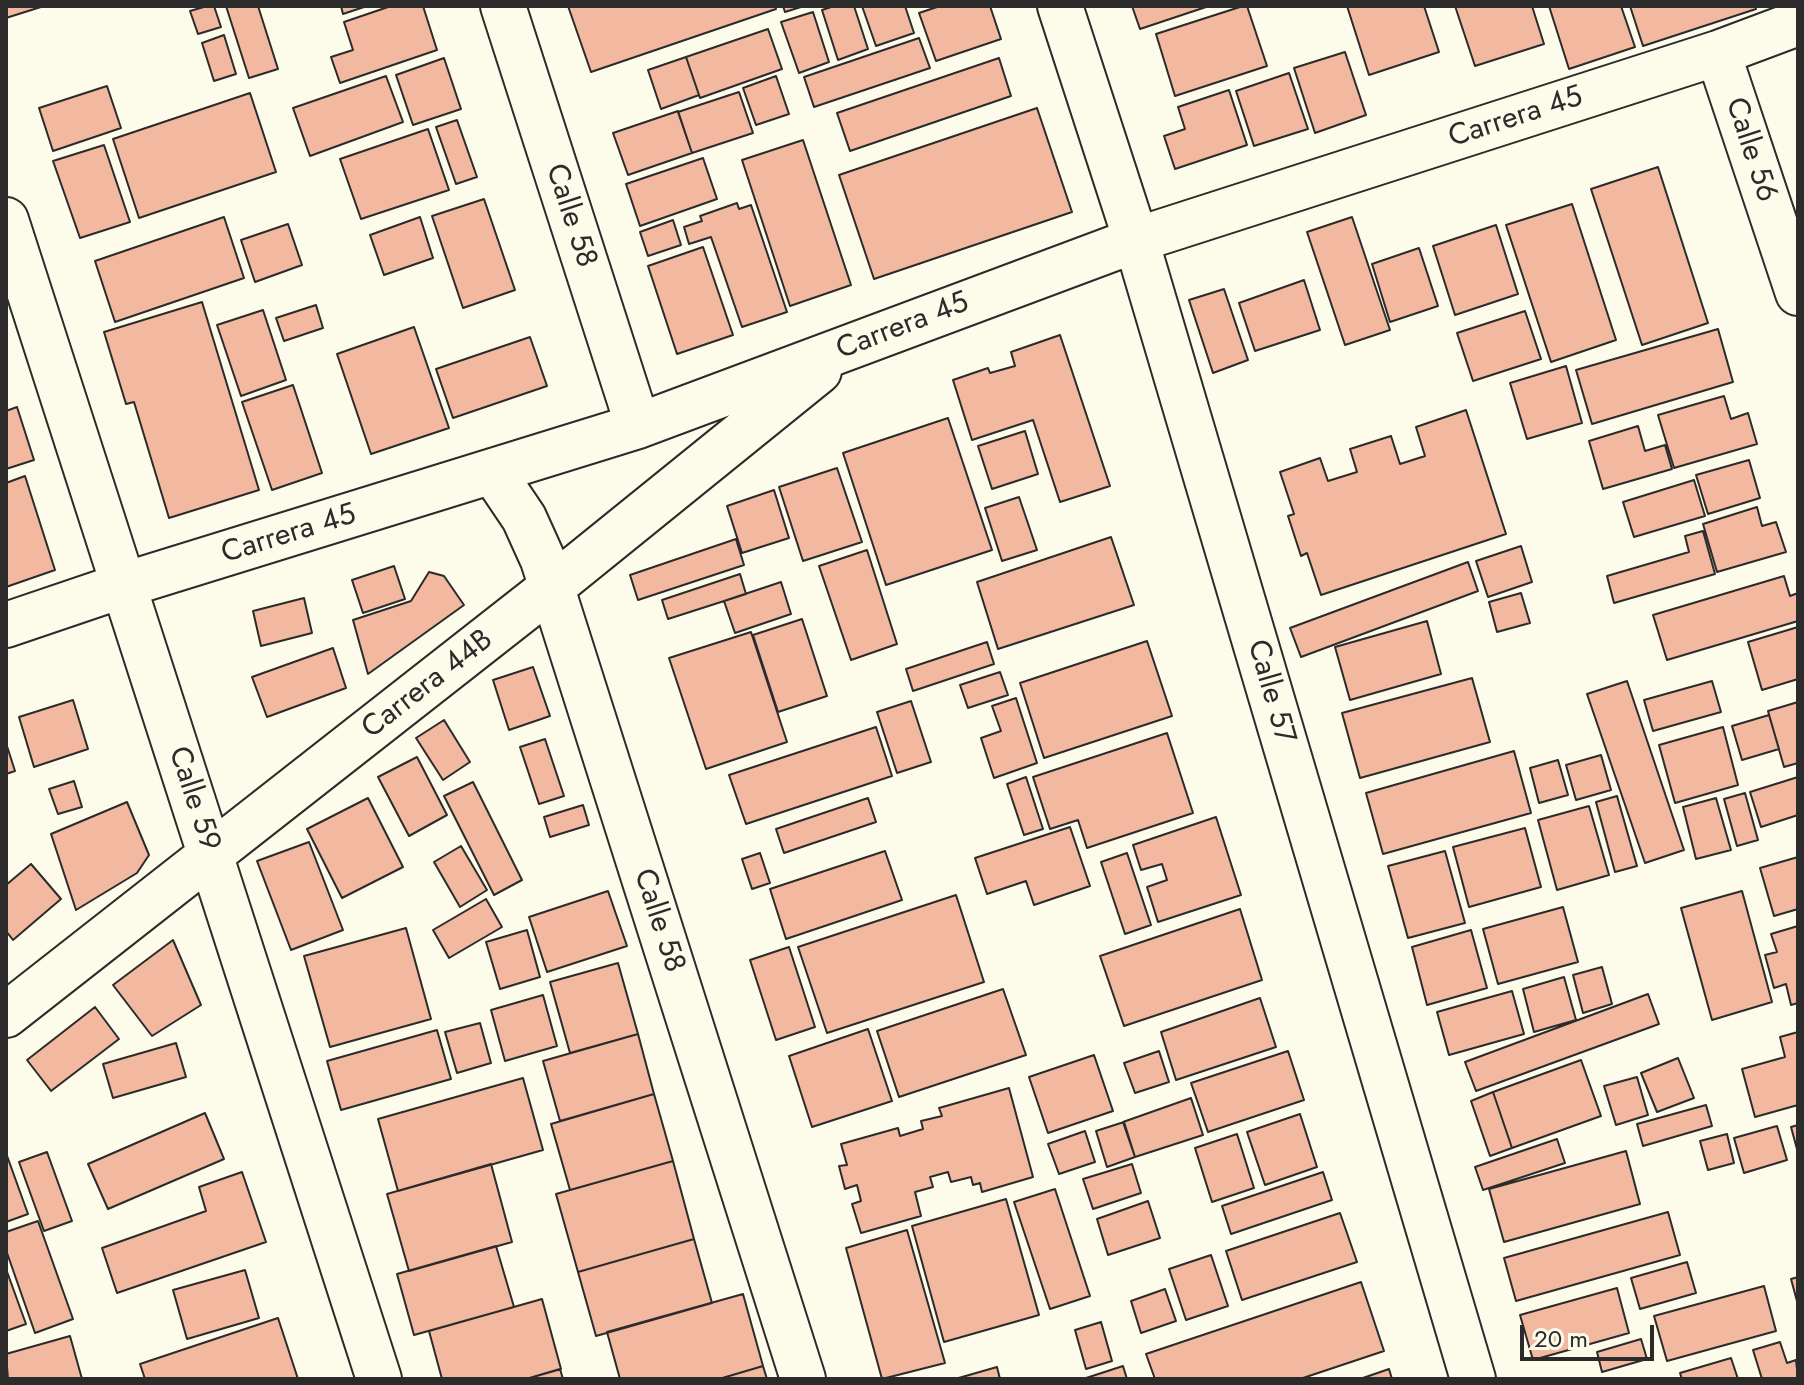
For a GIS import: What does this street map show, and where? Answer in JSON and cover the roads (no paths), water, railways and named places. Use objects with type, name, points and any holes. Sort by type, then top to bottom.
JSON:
[{"type":"street","name":"Calle 58","points":[[503,6],[638,426]]},
{"type":"street","name":"Calle 57","points":[[1060,6],[1136,240],[1473,1379]]},
{"type":"street","name":"Carrera 45","points":[[6,625],[124,585],[638,426],[1136,240],[1718,53],[1798,23]]},
{"type":"street","name":"Calle 56","points":[[1718,53],[1798,293]]},
{"type":"street","name":"Calle 59","points":[[6,220],[379,1379]]},
{"type":"street","name":"Carrera 44B","points":[[6,1015],[552,587],[846,349]]},
{"type":"street","name":"Calle 58","points":[[493,472],[524,518],[543,560],[803,1379]]}]
